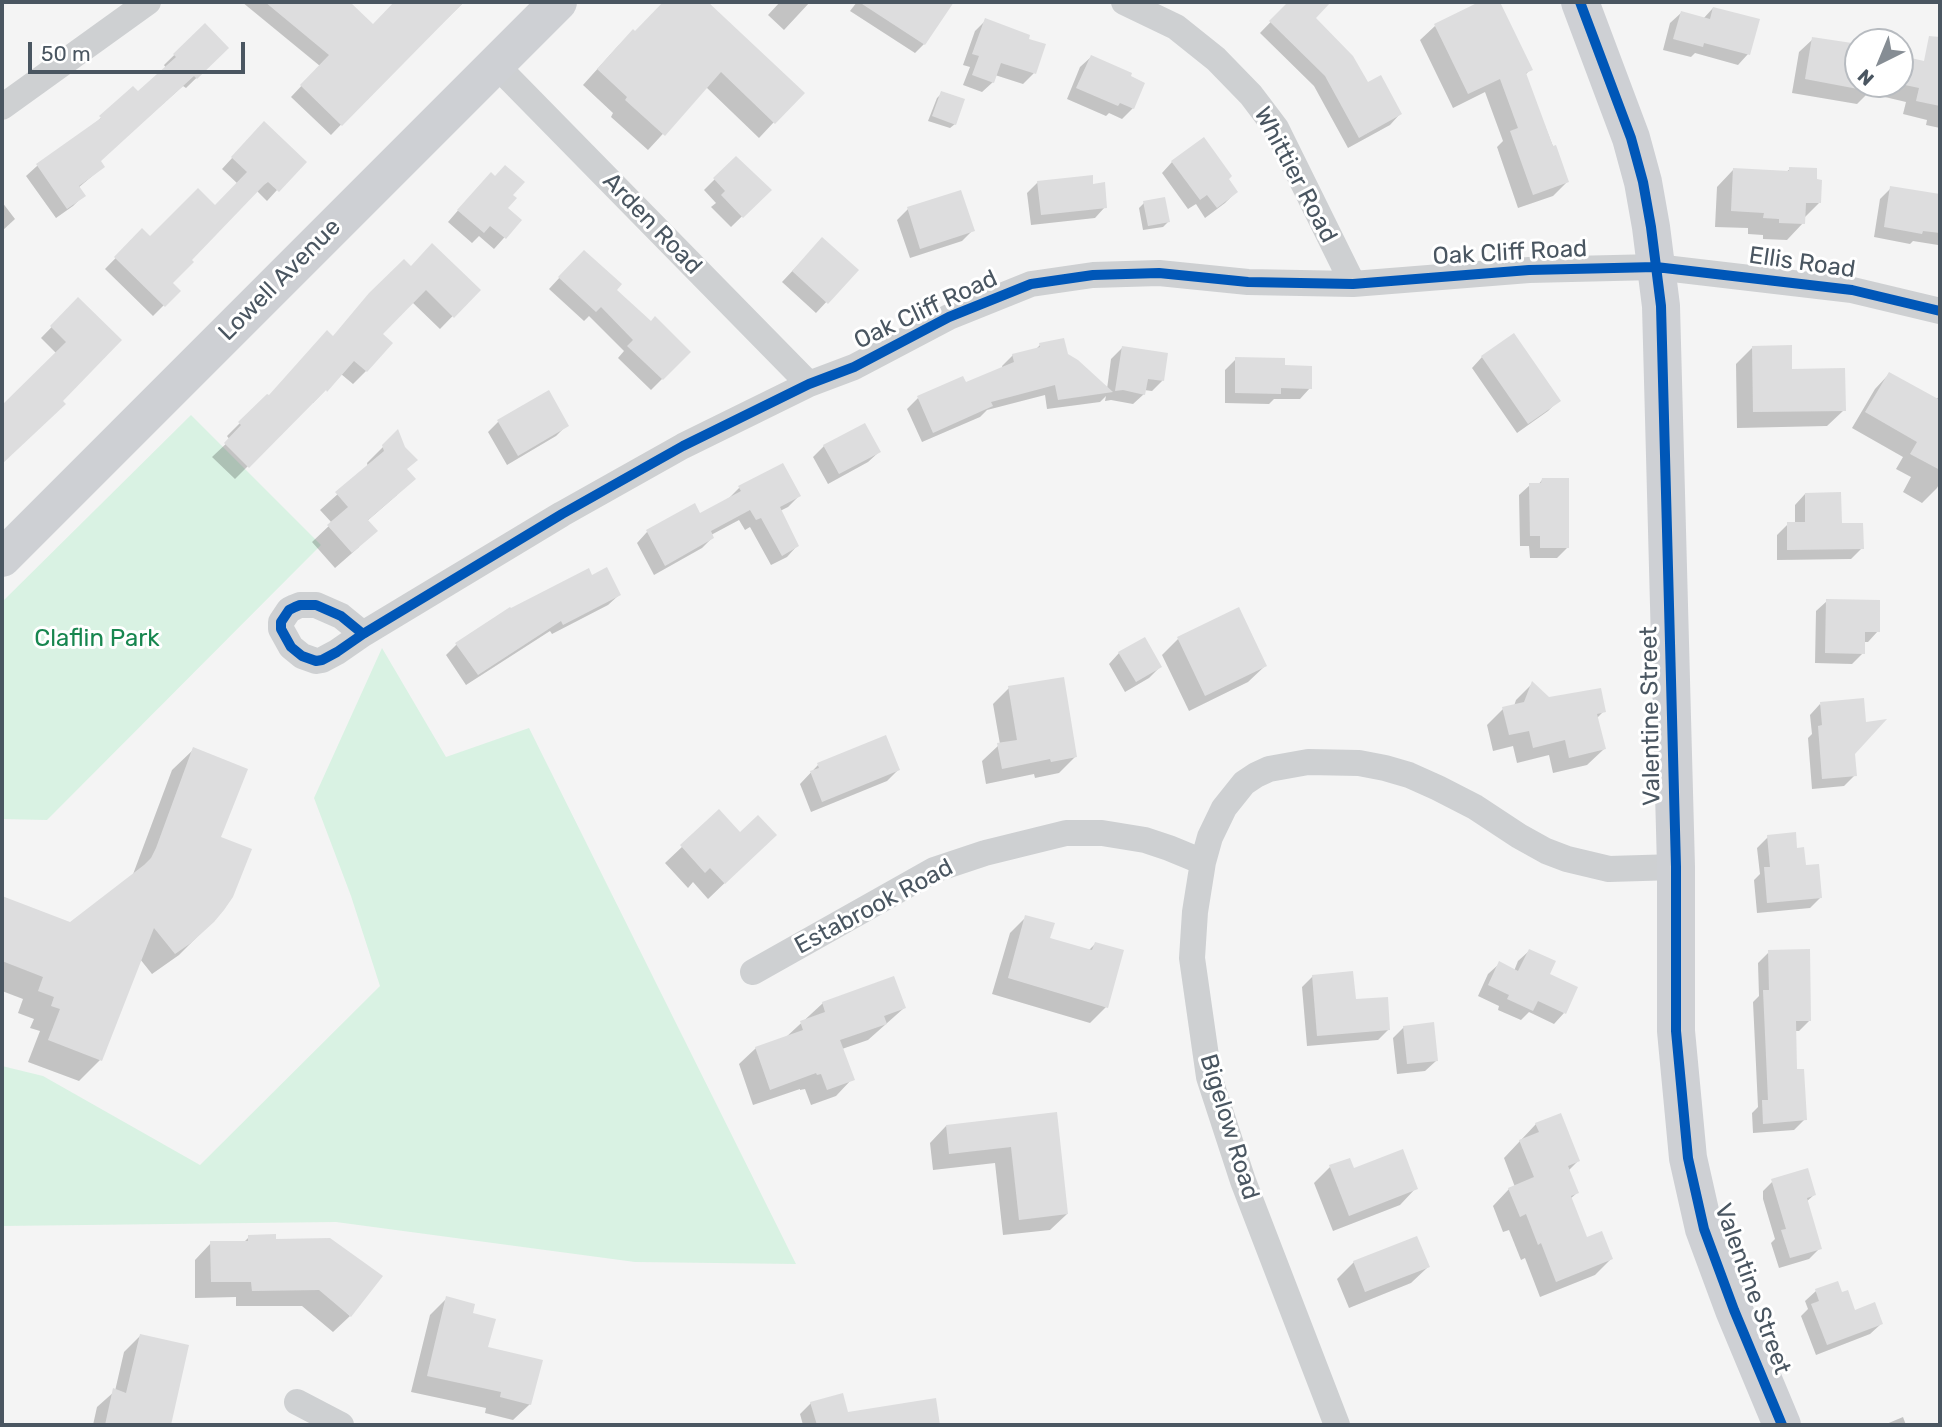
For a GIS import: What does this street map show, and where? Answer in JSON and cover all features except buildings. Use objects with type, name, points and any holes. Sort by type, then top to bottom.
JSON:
[{"type":"street","points":[[2,107],[149,2]]},
{"type":"street","name":"Lowell Avenue","points":[[2,558],[558,2]]},
{"type":"street","name":"Whittier Road","points":[[1124,2],[1176,27],[1216,59],[1251,95],[1276,128],[1353,284]]},
{"type":"street","name":"Valentine Street","points":[[1580,2],[1631,138],[1643,182],[1661,306],[1676,867],[1676,1031],[1688,1158],[1704,1229],[1782,1425]]},
{"type":"street","name":"Arden Road","points":[[496,65],[809,384]]},
{"type":"street","name":"Oak Cliff Road","points":[[363,634],[574,507],[683,446],[809,384],[854,367],[949,317],[1031,284],[1093,275],[1159,273],[1248,282],[1353,284],[1529,270],[1656,267]]},
{"type":"street","name":"Ellis Road","points":[[1656,267],[1852,290],[1940,311]]},
{"type":"street","name":"Bigelow Road","points":[[1337,1425],[1243,1181],[1209,1077],[1192,958],[1195,912],[1203,862],[1210,837],[1224,807],[1244,783],[1269,769],[1308,762],[1385,768],[1409,775],[1475,807],[1519,836],[1567,859],[1609,869],[1676,867]]},
{"type":"street","name":"Estabrook Road","points":[[753,972],[934,870],[985,853],[1066,833],[1102,833],[1145,840],[1203,862]]},
{"type":"street","points":[[297,1402],[341,1425]]},
{"type":"green space","name":"Claflin Park","points":[[191,415],[321,545],[47,820],[2,819],[2,602]]},
{"type":"green space","points":[[382,648],[446,757],[529,728],[796,1264],[635,1262],[336,1222],[2,1226],[2,1066],[43,1076],[200,1165],[380,986],[351,896],[314,798]]},
{"type":"cycle path","points":[[1580,2],[1631,138],[1643,182],[1661,306],[1676,867],[1676,1031],[1688,1158],[1704,1229],[1782,1425]]},
{"type":"cycle path","points":[[363,634],[337,652],[316,661],[302,656],[291,647],[281,629],[281,622],[289,610],[295,607],[316,605],[341,616],[363,634],[562,514],[683,446],[809,384],[854,367],[949,317],[1031,284],[1093,275],[1159,273],[1248,282],[1353,284],[1529,270],[1656,267],[1852,290],[1940,311]]}]
